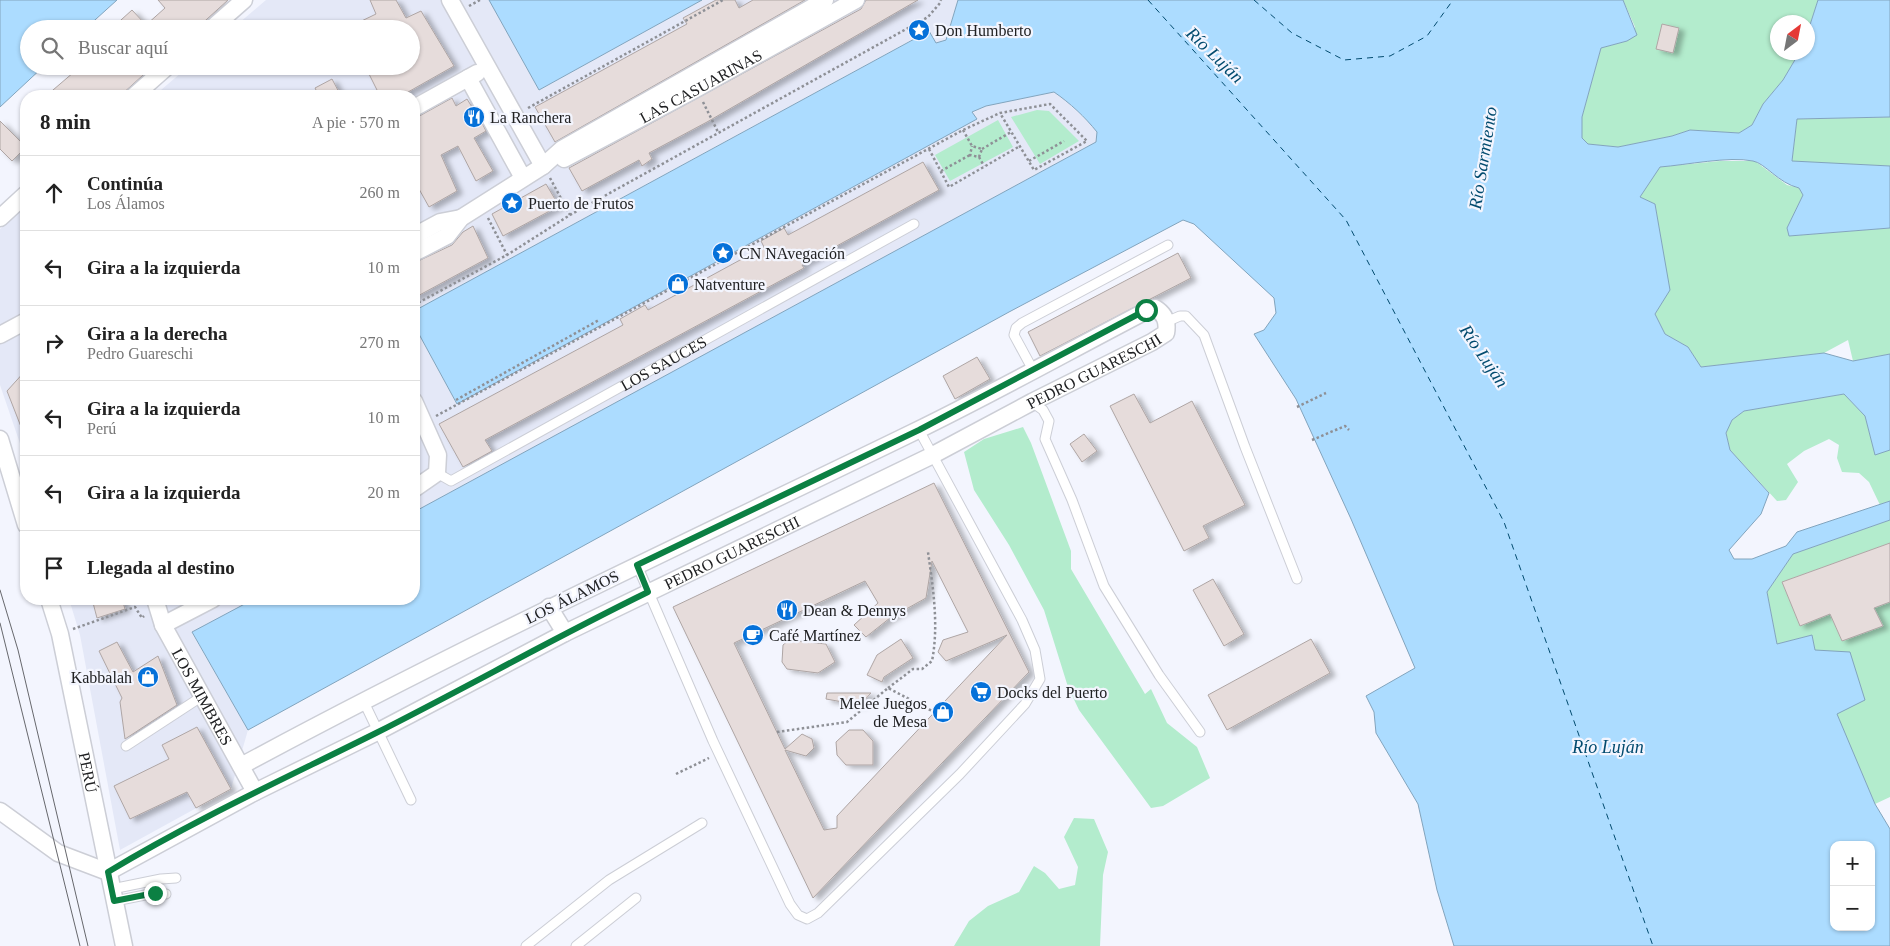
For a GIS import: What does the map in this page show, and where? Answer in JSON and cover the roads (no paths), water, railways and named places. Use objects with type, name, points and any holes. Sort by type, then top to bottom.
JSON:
[{"type":"street","points":[[221,20],[244,0]]},
{"type":"street","points":[[450,0],[486,68],[543,166]]},
{"type":"street","name":"LAS CASUARINAS","points":[[543,166],[562,148],[825,0]]},
{"type":"street","name":"LAS CASUARINAS","points":[[420,233],[440,222],[461,218],[543,166],[566,158],[696,89],[856,0]]},
{"type":"street","points":[[420,105],[486,68]]},
{"type":"street","points":[[154,89],[163,75]]},
{"type":"street","points":[[468,78],[523,178]]},
{"type":"street","points":[[0,218],[20,200]]},
{"type":"street","name":"LAS CASUARINAS","points":[[420,250],[447,236],[461,218]]},
{"type":"street","name":"PEDRO GUARESCHI","points":[[108,872],[255,792],[377,732],[564,633],[932,456],[1032,402],[1152,342],[1166,333],[1166,322],[1162,312],[1156,308],[1146,310]]},
{"type":"street","name":"LOS ÁLAMOS","points":[[241,766],[363,700],[550,607],[919,430],[1146,310]]},
{"type":"street","points":[[0,335],[20,324]]},
{"type":"street","points":[[1001,387],[1015,412]]},
{"type":"street","points":[[420,416],[438,455],[437,474],[420,486]]},
{"type":"street","points":[[0,440],[20,505]]},
{"type":"street","name":"PERÚ","points":[[51,605],[60,634],[124,946]]},
{"type":"street","name":"LOS MIMBRES","points":[[157,605],[163,625],[255,792]]},
{"type":"street","points":[[163,625],[201,605]]},
{"type":"street","points":[[550,607],[564,633]]},
{"type":"street","points":[[0,811],[58,853],[108,872]]},
{"type":"lane","name":"LOS SAUCES","points":[[437,474],[452,481],[914,224]]},
{"type":"lane","points":[[1033,370],[1014,335],[1016,328],[1022,323],[1168,245]]},
{"type":"lane","points":[[1166,322],[1180,316],[1186,316],[1193,321],[1204,335],[1245,447],[1297,579]]},
{"type":"lane","points":[[1032,402],[1044,410],[1049,421],[1045,439],[1072,500],[1104,586],[1159,675],[1200,732]]},
{"type":"lane","points":[[637,565],[719,753],[790,904],[798,915],[807,919],[818,913],[960,774],[1025,704],[1040,678],[1035,650],[1022,620],[919,430]]},
{"type":"lane","points":[[126,746],[201,697]]},
{"type":"lane","points":[[363,700],[411,800]]},
{"type":"lane","points":[[526,946],[609,880],[702,823]]},
{"type":"lane","points":[[113,895],[161,879],[176,878]]},
{"type":"lane","points":[[113,895],[166,894]]},
{"type":"lane","points":[[576,946],[636,898]]},
{"type":"water","points":[[0,0],[117,0],[95,20],[20,20],[20,75],[34,75],[0,107]]},
{"type":"water","points":[[489,0],[702,0],[539,90]]},
{"type":"water","name":"Río Luján","points":[[958,0],[1623,0],[1637,35],[1627,41],[1601,48],[1582,117],[1582,138],[1588,144],[1618,147],[1672,136],[1690,130],[1739,133],[1752,125],[1763,104],[1783,80],[1795,60],[1815,60],[1815,15],[1813,15],[1818,0],[1890,0],[1890,117],[1797,119],[1792,161],[1890,166],[1890,228],[1789,236],[1787,228],[1803,195],[1799,188],[1778,178],[1762,165],[1753,161],[1720,160],[1660,167],[1640,197],[1655,204],[1670,290],[1655,314],[1665,334],[1688,347],[1701,367],[1824,353],[1853,361],[1890,354],[1890,450],[1875,455],[1865,416],[1844,394],[1744,411],[1732,420],[1726,433],[1730,450],[1769,493],[1761,514],[1729,550],[1734,559],[1752,559],[1786,546],[1797,532],[1890,501],[1890,520],[1793,554],[1767,592],[1777,644],[1812,635],[1815,650],[1850,652],[1865,700],[1837,714],[1875,804],[1890,829],[1890,946],[1454,946],[1437,890],[1418,804],[1376,733],[1374,712],[1366,696],[1415,668],[1351,519],[1296,399],[1254,334],[1264,330],[1276,313],[1274,298],[1194,224],[1183,220],[1009,312],[248,730],[192,632],[243,605],[420,605],[420,509],[1096,142],[1097,132],[1092,126],[1054,92],[986,106],[972,112],[977,119],[457,404],[420,336],[420,308],[929,31],[936,43],[946,40]]},
{"type":"tram line","points":[[0,590],[18,650],[88,946]]},
{"type":"tram line","points":[[0,623],[80,946]]},
{"type":"place","name":"Don Humberto","points":[[919,30]]},
{"type":"place","name":"La Ranchera","points":[[474,117]]},
{"type":"place","name":"Puerto de Frutos","points":[[512,203]]},
{"type":"place","name":"CN NAvegación","points":[[723,253]]},
{"type":"place","name":"Natventure","points":[[678,284]]},
{"type":"place","name":"Dean & Dennys","points":[[787,610]]},
{"type":"place","name":"Café Martínez","points":[[753,635]]},
{"type":"place","name":"Kabbalah","points":[[148,677]]},
{"type":"place","name":"Docks del Puerto","points":[[981,692]]},
{"type":"place","name":"Melee Juegos de Mesa","points":[[943,712]]},
{"type":"water label","name":"Río Sarmiento","points":[[1483,158]]}]
